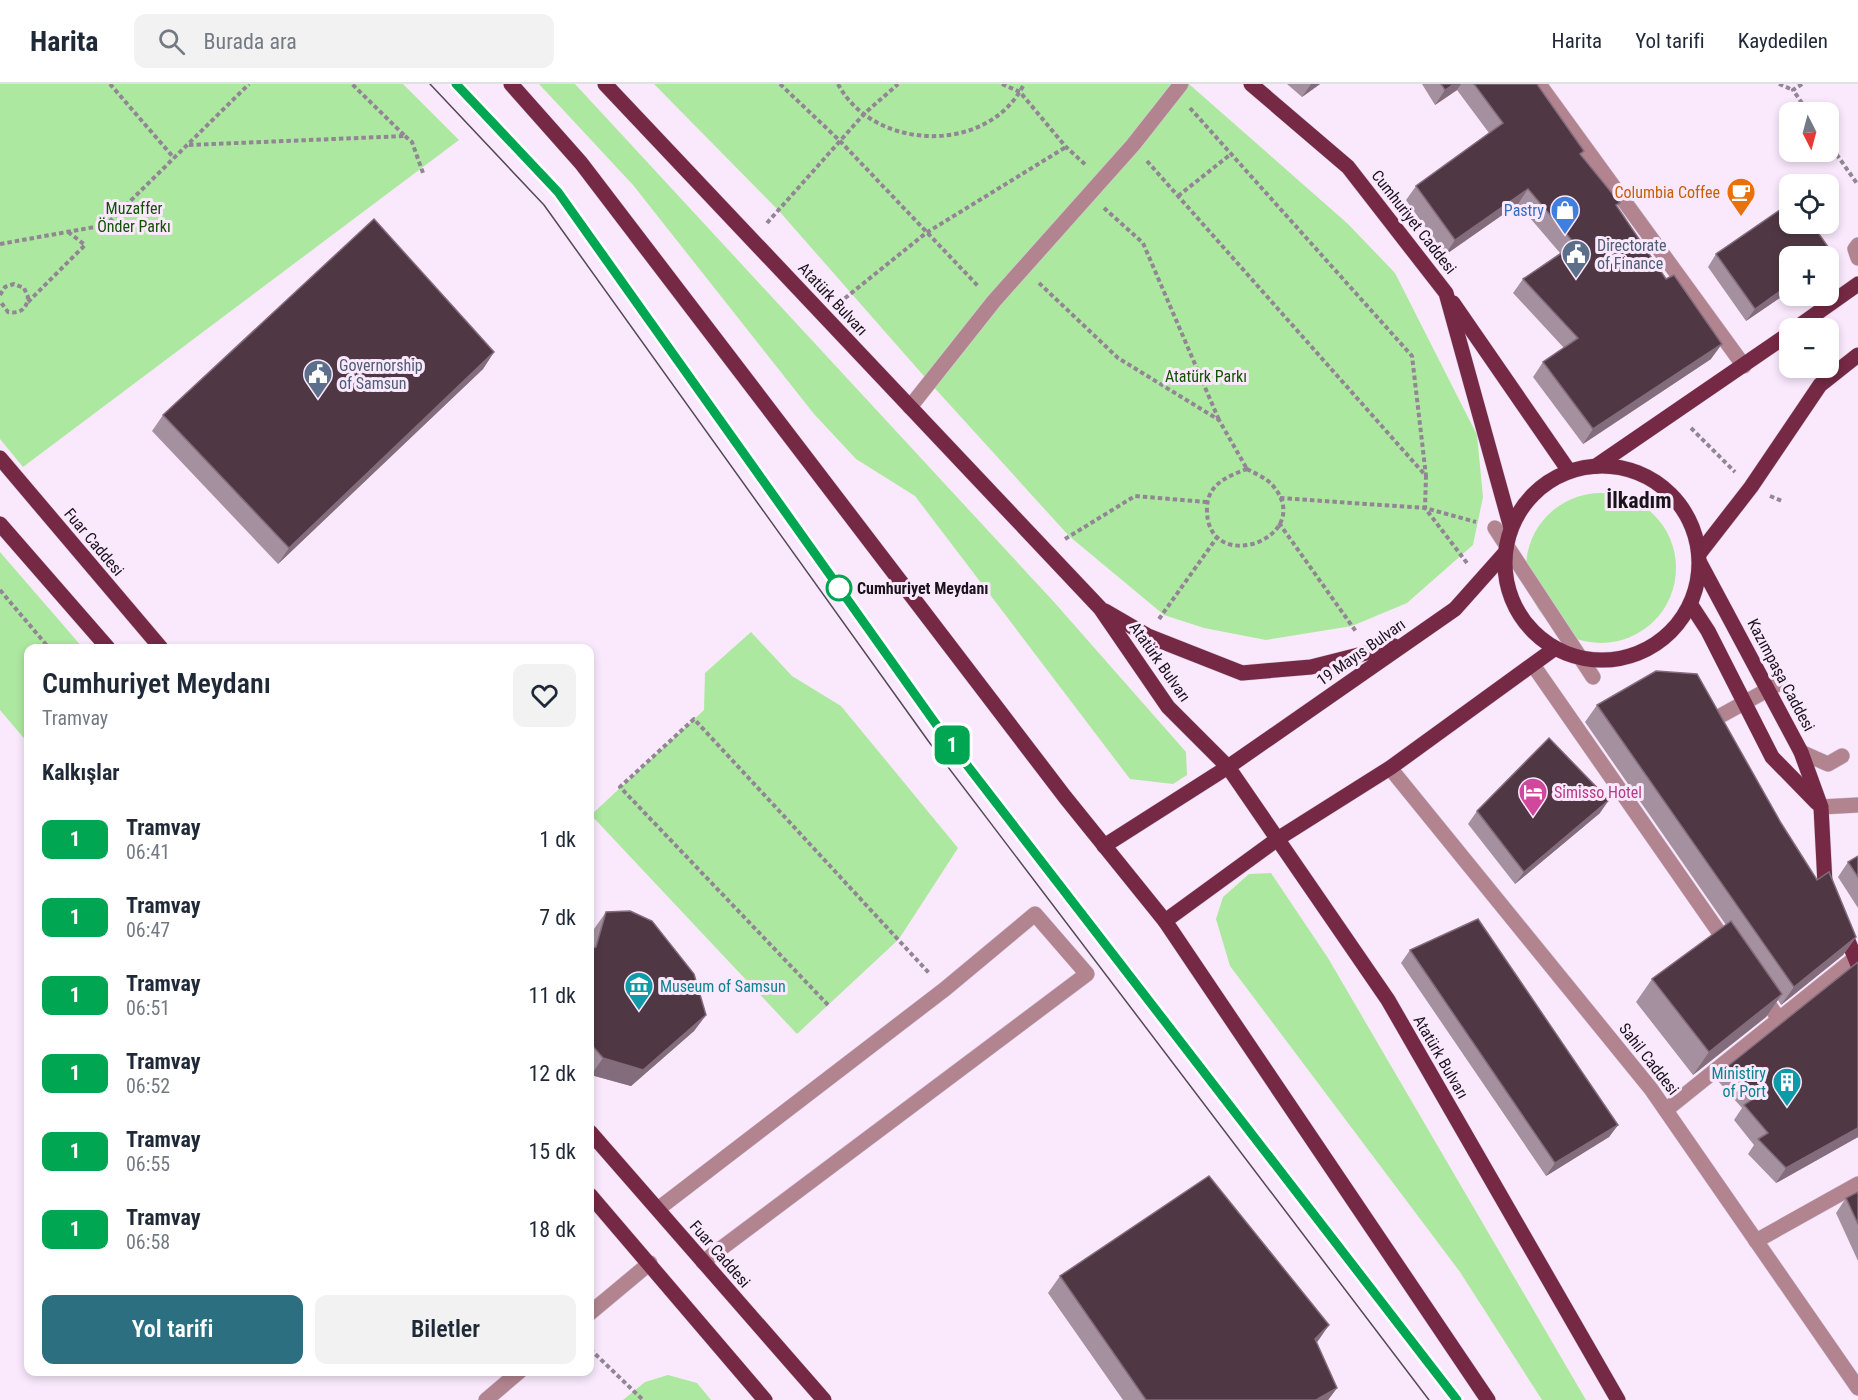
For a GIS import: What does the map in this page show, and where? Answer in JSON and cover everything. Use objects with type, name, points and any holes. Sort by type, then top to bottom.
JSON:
[{"type":"main road","points":[[511,84],[581,163],[1104,846],[1165,921],[1488,1400]]},
{"type":"main road","name":"Atatürk Bulvarı","points":[[605,84],[1100,608],[1168,707],[1228,767],[1279,838],[1338,930],[1388,1000],[1618,1400]]},
{"type":"main road","name":"Cumhuriyet Caddesi","points":[[1251,84],[1348,167],[1446,293],[1511,528]]},
{"type":"main road","points":[[1810,318],[1858,284]]},
{"type":"main road","points":[[1446,293],[1569,471]]},
{"type":"main road","points":[[1596,466],[1779,341]]},
{"type":"main road","points":[[1700,558],[1751,488],[1820,385],[1858,355]]},
{"type":"main road","name":"Fuar Caddesi","points":[[0,458],[158,644]]},
{"type":"main road","points":[[1596,466],[1628,469],[1657,482],[1680,504],[1695,532],[1700,558],[1691,605],[1672,632],[1647,651],[1617,661],[1581,659],[1554,649],[1532,632],[1515,609],[1506,582],[1505,550],[1511,528],[1524,504],[1544,484],[1569,471],[1596,466]]},
{"type":"main road","points":[[0,524],[105,644]]},
{"type":"main road","name":"19 Mayıs Bulvarı","points":[[1104,846],[1228,767],[1455,609],[1481,582],[1505,550]]},
{"type":"main road","name":"Kazımpaşa Caddesi","points":[[1700,558],[1774,686],[1801,752],[1821,807],[1826,884],[1856,962]]},
{"type":"main road","points":[[1691,605],[1708,632],[1772,757],[1821,807]]},
{"type":"main road","points":[[1100,608],[1148,636],[1242,673],[1311,667],[1403,644]]},
{"type":"main road","points":[[1165,921],[1279,838],[1390,768],[1554,649]]},
{"type":"main road","name":"Fuar Caddesi","points":[[594,1137],[824,1400]]},
{"type":"main road","points":[[594,1200],[765,1400]]},
{"type":"street","points":[[1539,84],[1744,366]]},
{"type":"street","points":[[910,406],[994,301],[1101,178],[1133,145],[1178,88]]},
{"type":"street","points":[[1858,245],[1856,249],[1858,258]]},
{"type":"street","points":[[1495,528],[1505,550],[1593,677]]},
{"type":"street","points":[[1533,665],[1738,960]]},
{"type":"street","points":[[1722,715],[1774,686]]},
{"type":"street","points":[[1801,752],[1828,764],[1842,756]]},
{"type":"street","name":"Sahil Caddesi","points":[[1390,768],[1666,1110],[1858,1388]]},
{"type":"street","points":[[1821,807],[1858,805]]},
{"type":"street","points":[[658,1209],[945,989],[1035,914],[1087,974],[703,1262]]},
{"type":"street","points":[[1666,1110],[1779,1019],[1856,962]]},
{"type":"street","points":[[1752,980],[1779,1019]]},
{"type":"street","points":[[1756,1241],[1858,1184]]},
{"type":"street","points":[[594,1310],[650,1263]]},
{"type":"street","points":[[486,1400],[514,1376]]},
{"type":"path","points":[[110,84],[174,158]]},
{"type":"path","points":[[0,244],[106,225],[249,84]]},
{"type":"path","points":[[352,84],[412,142],[423,173]]},
{"type":"path","points":[[780,84],[840,141],[926,233],[994,301]]},
{"type":"path","points":[[838,84],[864,114],[895,132],[929,138],[964,133],[995,117],[1020,92],[1024,84]]},
{"type":"path","points":[[752,239],[864,114],[898,84]]},
{"type":"path","points":[[1002,84],[1020,92],[1065,147],[1101,178]]},
{"type":"path","points":[[1779,84],[1793,90],[1801,102]]},
{"type":"path","points":[[1793,90],[1802,84]]},
{"type":"path","points":[[1178,88],[1232,154],[1412,356],[1426,476],[1425,507],[1481,582]]},
{"type":"path","points":[[188,145],[405,136]]},
{"type":"path","points":[[1133,145],[1426,476]]},
{"type":"path","points":[[824,316],[926,233],[1065,147]]},
{"type":"path","points":[[1178,196],[1232,154]]},
{"type":"path","points":[[1839,158],[1858,185]]},
{"type":"path","points":[[1088,193],[1143,243],[1219,420],[1247,469],[1266,479],[1275,487],[1280,498],[1279,523],[1273,534],[1252,546],[1240,547],[1218,536],[1210,526],[1207,502],[1212,490],[1220,481],[1247,469]]},
{"type":"path","points":[[0,301],[4,309],[13,312],[22,310],[85,245],[67,231]]},
{"type":"path","points":[[1023,268],[1118,358],[1219,420]]},
{"type":"path","points":[[0,292],[9,285],[20,285],[27,292],[28,302]]},
{"type":"path","points":[[1675,412],[1751,488],[1782,501]]},
{"type":"path","points":[[1047,550],[1135,496],[1207,502]]},
{"type":"path","points":[[1280,498],[1425,507],[1495,528]]},
{"type":"path","points":[[1279,523],[1368,652]]},
{"type":"path","points":[[1148,636],[1218,536]]},
{"type":"path","points":[[0,590],[46,644]]},
{"type":"path","points":[[828,1005],[620,787],[694,719],[945,989]]},
{"type":"path","points":[[594,1353],[643,1400]]},
{"type":"green space","name":"Muzaffer Önder Parkı","points":[[0,84],[403,84],[459,140],[23,467],[0,439]]},
{"type":"green space","points":[[539,84],[575,84],[1054,602],[1186,752],[1187,775],[1173,784],[1130,779],[915,496],[856,459],[814,414],[633,185]]},
{"type":"green space","name":"Atatürk Parkı","points":[[654,84],[1189,84],[1348,224],[1395,273],[1477,435],[1483,497],[1473,545],[1407,603],[1352,626],[1266,640],[1204,628],[1164,615],[1069,536],[930,383],[779,211]]},
{"type":"green space","points":[[1601,493],[1630,499],[1654,515],[1670,539],[1676,568],[1670,597],[1654,621],[1630,637],[1601,643],[1572,637],[1548,621],[1532,597],[1526,568],[1532,539],[1548,515],[1572,499]]},
{"type":"green space","points":[[0,552],[80,644],[24,644],[24,738],[0,710]]},
{"type":"green space","points":[[751,632],[792,676],[841,706],[958,848],[899,939],[797,1034],[594,818],[594,812],[704,710],[705,673]]},
{"type":"green space","points":[[1271,873],[1328,958],[1586,1400],[1542,1400],[1460,1272],[1230,966],[1216,919],[1223,897],[1249,874]]},
{"type":"green space","points":[[668,1375],[697,1383],[711,1400],[623,1400],[645,1382]]},
{"type":"building","points":[[1441,84],[1454,84],[1445,90]]},
{"type":"building","points":[[1474,84],[1537,84],[1584,151],[1580,154],[1620,203],[1616,205],[1666,279],[1674,275],[1722,344],[1593,429],[1543,362],[1578,338],[1523,279],[1575,244],[1528,189],[1455,240],[1416,186],[1503,123]]},
{"type":"building","points":[[1779,211],[1779,234],[1819,234],[1827,246],[1779,246],[1779,292],[1755,309],[1716,254]]},
{"type":"building","name":"Governorship of Samsun","points":[[374,219],[494,352],[289,548],[163,415]]},
{"type":"building","points":[[1656,671],[1697,674],[1781,823],[1817,880],[1829,872],[1856,937],[1794,987],[1597,705]]},
{"type":"building","name":"Simisso Hotel","points":[[1549,738],[1609,800],[1524,872],[1477,811]]},
{"type":"building","points":[[1858,856],[1858,877],[1848,862]]},
{"type":"building","name":"Museum of Samsun","points":[[630,911],[652,921],[694,974],[706,1015],[643,1070],[603,1058],[594,1048],[594,948],[606,912]]},
{"type":"building","points":[[1478,919],[1618,1125],[1555,1163],[1410,950]]},
{"type":"building","points":[[1731,921],[1782,994],[1709,1052],[1652,979]]},
{"type":"building","points":[[1858,962],[1858,1128],[1786,1168],[1758,1139],[1768,1133],[1744,1105],[1756,1097],[1728,1066]]},
{"type":"building","points":[[1209,1176],[1329,1325],[1315,1339],[1337,1388],[1316,1400],[1146,1400],[1060,1276]]},
{"type":"building","points":[[1858,1192],[1858,1224],[1846,1198]]},
{"type":"tram line","points":[[430,84],[544,205],[929,742],[1429,1400]]},
{"type":"tram line","points":[[456,84],[558,192],[943,734],[1457,1400]]},
{"type":"tram line","name":"1","points":[[456,84],[558,192],[943,734],[1457,1400]]},
{"type":"place","name":"Columbia Coffee","points":[[1741,218]]},
{"type":"place","name":"Pastry","points":[[1565,236]]},
{"type":"place","name":"Directorate of Finance","points":[[1576,280]]},
{"type":"place","name":"Governorship of Samsun","points":[[318,400]]},
{"type":"place","name":"Cumhuriyet Meydanı","points":[[839,588]]},
{"type":"place","name":"Simisso Hotel","points":[[1533,818]]},
{"type":"place","name":"Museum of Samsun","points":[[639,1012]]},
{"type":"place","name":"Ministiry of Port","points":[[1787,1108]]},
{"type":"district","name":"İlkadım","points":[[1639,500]]}]
